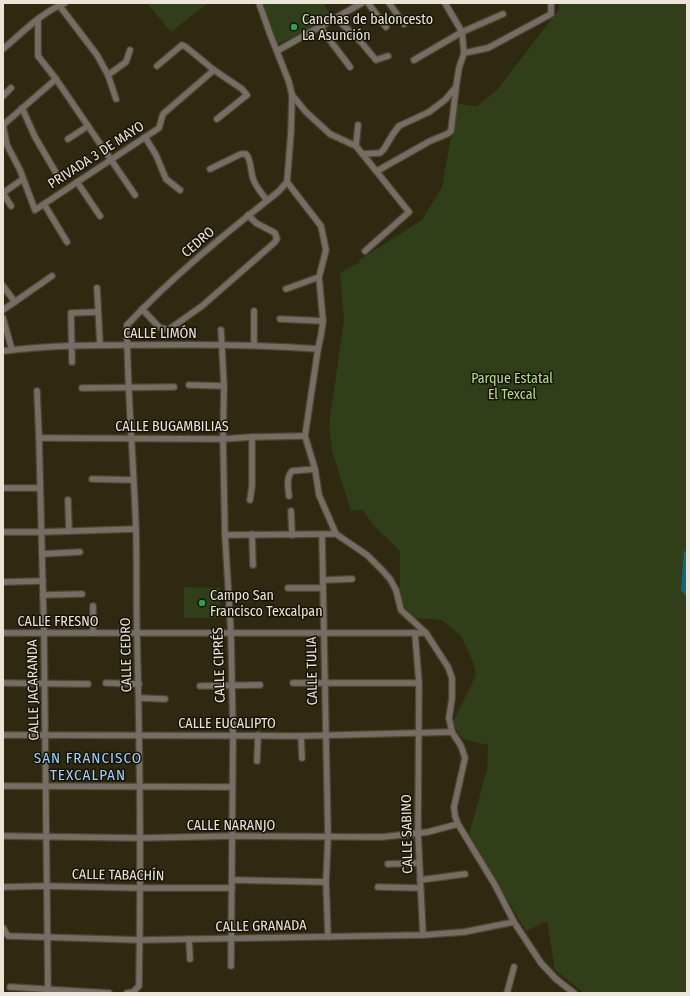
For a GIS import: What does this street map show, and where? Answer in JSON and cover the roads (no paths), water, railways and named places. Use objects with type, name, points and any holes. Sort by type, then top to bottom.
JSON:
[{"type":"street","points":[[259,3],[289,82],[292,95],[287,182],[321,226],[326,250],[319,277],[322,321],[321,335],[305,436],[315,469],[319,495],[336,534],[367,555],[390,579],[396,590],[401,610],[426,633],[448,667],[452,678],[452,698],[449,718],[452,732],[461,746],[465,758],[454,807],[458,824],[495,885],[514,922],[542,964],[556,979],[574,993]]},
{"type":"street","points":[[277,51],[362,3]]},
{"type":"street","points":[[368,3],[386,27]]},
{"type":"street","points":[[389,3],[404,24]]},
{"type":"street","points":[[377,171],[447,134],[452,127],[459,68],[464,53],[462,32],[445,3]]},
{"type":"street","points":[[464,53],[488,48],[551,14],[551,3]]},
{"type":"street","points":[[3,49],[38,20],[62,4],[97,55],[108,75],[116,99]]},
{"type":"street","points":[[414,60],[462,32],[503,14]]},
{"type":"street","points":[[336,18],[361,42],[376,60],[388,56]]},
{"type":"street","points":[[38,20],[38,56],[56,79],[135,195]]},
{"type":"street","points":[[320,27],[350,67]]},
{"type":"street","points":[[158,66],[182,45],[214,70],[242,89],[247,95],[216,119]]},
{"type":"street","points":[[108,75],[126,62],[130,50]]},
{"type":"street","name":"PRIVADA 3 DE MAYO","points":[[24,180],[35,210],[159,128],[163,114],[214,70]]},
{"type":"street","points":[[11,206],[3,193],[24,180],[20,170],[5,146],[3,125],[56,79]]},
{"type":"street","points":[[363,154],[380,153],[399,126],[430,112],[445,100],[456,87]]},
{"type":"street","points":[[3,96],[11,88]]},
{"type":"street","points":[[292,95],[306,112],[330,134],[356,146],[409,212],[365,251]]},
{"type":"street","points":[[22,108],[35,137],[55,171]]},
{"type":"street","points":[[356,146],[358,125]]},
{"type":"street","points":[[68,139],[88,126]]},
{"type":"street","points":[[145,137],[156,155],[166,178],[180,190]]},
{"type":"street","points":[[210,168],[241,154],[246,154],[249,157],[251,174],[254,183],[266,200]]},
{"type":"street","points":[[77,182],[100,216]]},
{"type":"street","name":"CEDRO","points":[[127,325],[142,309],[193,262],[266,200],[278,192],[287,182]]},
{"type":"street","points":[[44,204],[67,242]]},
{"type":"street","points":[[142,309],[159,327],[168,330],[202,306],[274,243],[277,239],[274,233],[256,223],[248,215]]},
{"type":"street","points":[[3,310],[52,276]]},
{"type":"street","points":[[286,289],[319,277]]},
{"type":"street","points":[[3,286],[15,302]]},
{"type":"street","points":[[96,288],[100,345]]},
{"type":"street","points":[[254,311],[254,345]]},
{"type":"street","points":[[72,362],[72,313],[98,312]]},
{"type":"street","points":[[3,318],[12,350]]},
{"type":"street","points":[[280,319],[322,321]]},
{"type":"street","name":"CALLE CEDRO","points":[[127,325],[136,530],[140,735],[139,986],[133,992],[127,993]]},
{"type":"street","name":"CALLE CIPRÉS","points":[[221,330],[224,386],[223,439],[225,535],[231,634],[233,735],[231,966]]},
{"type":"street","name":"CALLE LIMÓN","points":[[3,351],[100,345],[222,344],[318,349]]},
{"type":"street","points":[[189,385],[224,386]]},
{"type":"street","points":[[82,388],[129,386],[174,387]]},
{"type":"street","name":"CALLE JACARANDA","points":[[36,391],[39,438],[43,581],[46,735],[46,938],[48,991]]},
{"type":"street","name":"CALLE BUGAMBILIAS","points":[[39,438],[223,439],[305,436]]},
{"type":"street","points":[[250,500],[252,486],[252,437]]},
{"type":"street","points":[[289,496],[289,474],[292,471],[315,469]]},
{"type":"street","points":[[92,480],[133,480]]},
{"type":"street","points":[[3,488],[40,488]]},
{"type":"street","points":[[68,500],[69,531]]},
{"type":"street","points":[[291,511],[292,535]]},
{"type":"street","points":[[3,532],[136,530]]},
{"type":"street","points":[[252,534],[254,564]]},
{"type":"street","points":[[225,535],[336,534]]},
{"type":"street","name":"CALLE TULIA","points":[[322,535],[328,837]]},
{"type":"street","points":[[42,554],[80,552]]},
{"type":"street","points":[[323,580],[352,579]]},
{"type":"street","points":[[3,582],[43,581]]},
{"type":"street","points":[[288,588],[323,588]]},
{"type":"street","points":[[43,595],[82,594]]},
{"type":"street","points":[[92,606],[93,633]]},
{"type":"street","name":"CALLE FRESNO","points":[[3,633],[426,633]]},
{"type":"street","name":"CALLE SABINO","points":[[415,634],[419,683],[418,833],[422,935]]},
{"type":"street","points":[[3,683],[88,684]]},
{"type":"street","points":[[106,683],[139,684]]},
{"type":"street","points":[[293,683],[419,683]]},
{"type":"street","points":[[200,686],[260,685]]},
{"type":"street","points":[[139,698],[165,699]]},
{"type":"street","name":"CALLE EUCALIPTO","points":[[3,735],[302,736],[452,732]]},
{"type":"street","points":[[257,761],[258,735]]},
{"type":"street","points":[[302,736],[302,758]]},
{"type":"street","points":[[3,786],[232,787]]},
{"type":"street","name":"CALLE NARANJO","points":[[3,836],[140,838],[233,836],[382,837],[418,833],[458,824]]},
{"type":"street","points":[[328,837],[326,882],[328,937]]},
{"type":"street","points":[[388,864],[419,863]]},
{"type":"street","points":[[420,880],[465,874]]},
{"type":"street","points":[[232,880],[326,882]]},
{"type":"street","name":"CALLE TABACHÍN","points":[[3,887],[232,888]]},
{"type":"street","points":[[378,887],[420,888]]},
{"type":"street","name":"CALLE GRANADA","points":[[3,928],[8,936],[140,940],[422,935],[464,932],[514,922]]},
{"type":"street","points":[[189,939],[190,959]]},
{"type":"street","points":[[507,993],[514,967]]},
{"type":"street","points":[[10,987],[48,991],[109,993]]},
{"type":"water","points":[[684,550],[687,554],[687,597],[681,590]]},
{"type":"place","name":"Canchas de baloncesto La Asunción","points":[[294,27]]},
{"type":"place","name":"Campo San Francisco Texcalpan","points":[[202,603]]},
{"type":"district","name":"SAN FRANCISCO TEXCALPAN","points":[[88,766]]},
{"type":"park label","name":"Parque Estatal El Texcal","points":[[512,386]]}]
